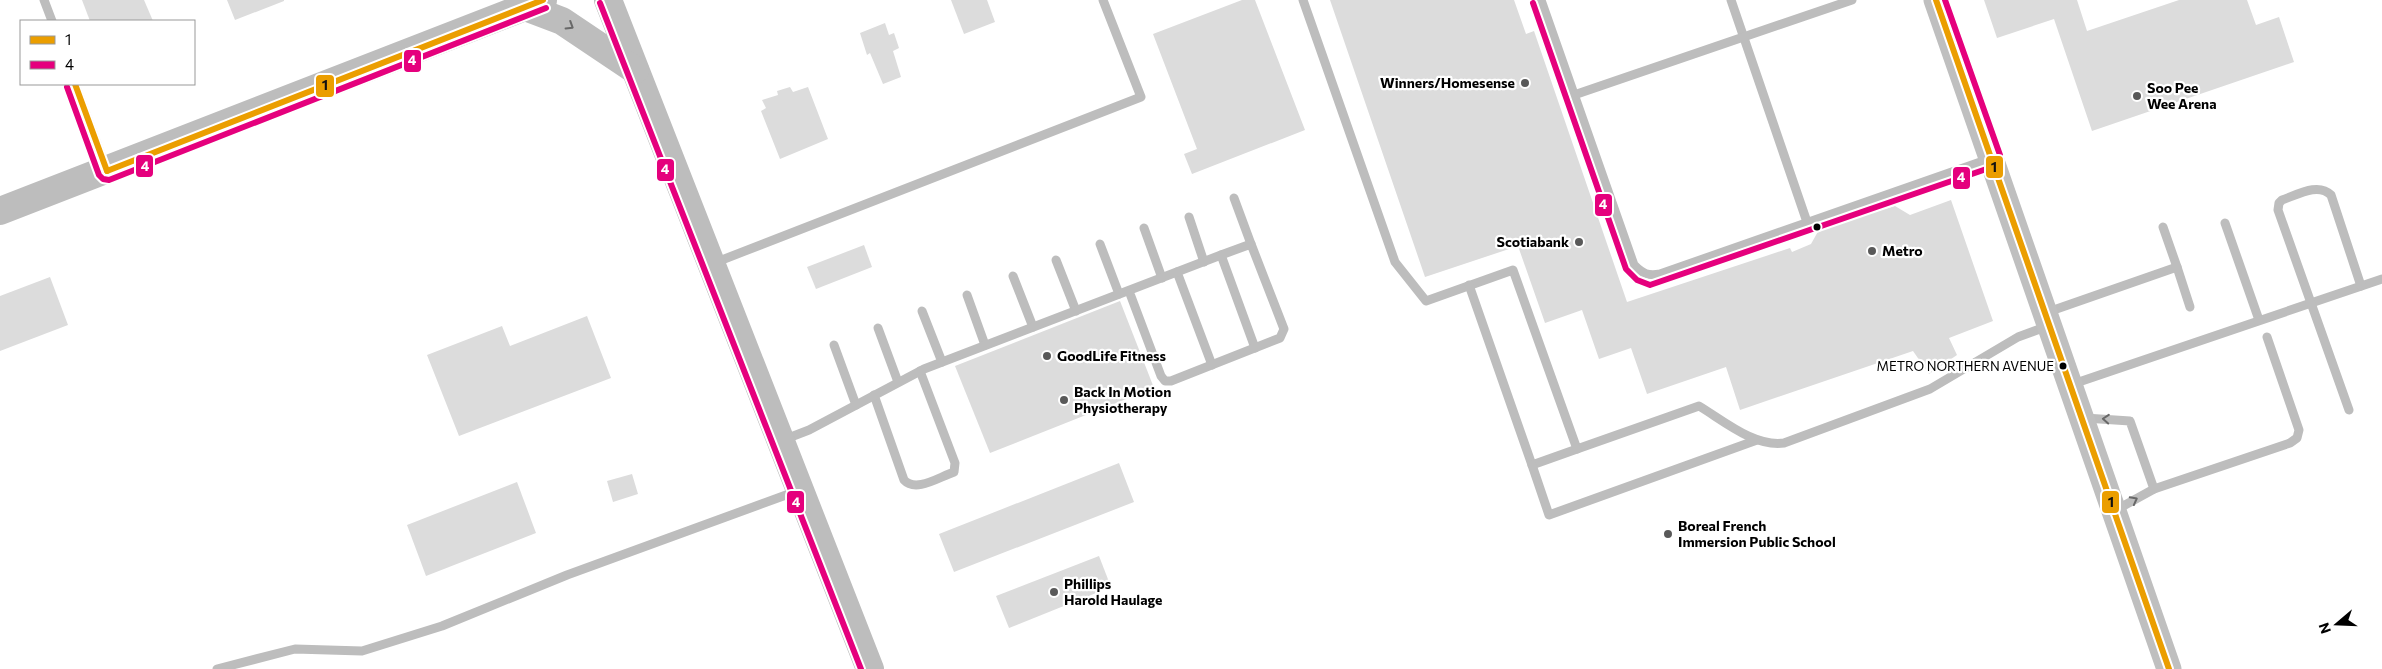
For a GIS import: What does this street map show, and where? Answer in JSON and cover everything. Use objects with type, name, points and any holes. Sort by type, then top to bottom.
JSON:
[{"type":"highway","points":[[608,0],[870,669]]},
{"type":"highway","points":[[0,211],[107,171],[532,2],[636,70]]},
{"type":"street","points":[[1936,0],[2169,669]]},
{"type":"lane","points":[[44,0],[52,20]]},
{"type":"lane","points":[[712,264],[1141,97],[1103,0]]},
{"type":"lane","points":[[1303,0],[1395,262],[1426,300],[1514,270],[1577,449]]},
{"type":"lane","points":[[1541,0],[1634,265],[1642,273],[1650,276],[1992,158]]},
{"type":"lane","points":[[1731,0],[1807,222]]},
{"type":"lane","points":[[1574,95],[1852,0]]},
{"type":"lane","points":[[75,85],[107,171]]},
{"type":"lane","points":[[2349,410],[2278,210],[2279,203],[2282,200],[2318,188],[2325,189],[2331,194],[2361,286]]},
{"type":"lane","points":[[1100,244],[1161,376],[1165,381],[1171,381],[1280,338],[1284,329],[1234,198]]},
{"type":"lane","points":[[1189,217],[1204,262]]},
{"type":"lane","points":[[2225,223],[2259,320]]},
{"type":"lane","points":[[2163,227],[2190,307]]},
{"type":"lane","points":[[1144,228],[1162,278]]},
{"type":"lane","points":[[780,441],[809,430],[920,371],[1251,244]]},
{"type":"lane","points":[[1221,255],[1255,348]]},
{"type":"lane","points":[[1056,260],[1076,311]]},
{"type":"lane","points":[[1532,465],[1699,406],[1757,440],[1770,445],[1784,443],[1930,389],[2047,320],[2177,268]]},
{"type":"lane","points":[[1177,272],[1212,365]]},
{"type":"lane","points":[[1013,276],[1033,327]]},
{"type":"lane","points":[[2070,385],[2382,279]]},
{"type":"lane","points":[[1469,285],[1549,514],[1757,440]]},
{"type":"lane","points":[[967,295],[985,345]]},
{"type":"lane","points":[[922,311],[942,362]]},
{"type":"lane","points":[[878,328],[898,382]]},
{"type":"lane","points":[[2114,510],[2154,489],[2290,443],[2297,438],[2299,430],[2267,337]]},
{"type":"lane","points":[[834,345],[856,405]]},
{"type":"lane","points":[[874,395],[904,480],[908,484],[917,486],[954,472],[955,463],[920,371]]},
{"type":"lane","points":[[2082,418],[2130,421],[2154,489]]},
{"type":"lane","points":[[217,669],[295,649],[362,651],[442,626],[567,575],[800,490]]},
{"type":"building","points":[[82,0],[144,0],[153,20],[90,20]]},
{"type":"building","points":[[227,0],[284,0],[284,1],[235,20]]},
{"type":"building","points":[[951,0],[987,0],[995,22],[964,34]]},
{"type":"building","points":[[1242,0],[1255,0],[1305,130],[1192,174],[1184,154],[1197,149],[1153,34]]},
{"type":"building","points":[[1330,0],[1514,0],[1526,34],[1534,31],[1627,302],[1790,248],[1792,252],[1811,244],[1820,228],[1895,206],[1910,215],[1951,200],[1993,321],[1949,338],[1957,355],[1929,374],[1913,351],[1740,410],[1726,367],[1647,394],[1631,348],[1599,359],[1582,310],[1545,323],[1518,246],[1425,277]]},
{"type":"building","name":"Soo Pee Wee Arena","points":[[1984,0],[2077,0],[2087,31],[2179,0],[2247,0],[2256,25],[2279,17],[2294,62],[2092,131],[2054,19],[1997,38]]},
{"type":"building","points":[[885,23],[889,35],[894,33],[899,48],[893,51],[901,77],[883,84],[870,53],[867,55],[860,33]]},
{"type":"building","points":[[790,87],[793,92],[808,87],[828,139],[780,159],[761,111],[766,108],[762,100],[778,95],[777,91]]},
{"type":"building","points":[[864,245],[872,267],[816,289],[807,267]]},
{"type":"building","points":[[50,277],[68,325],[0,351],[0,296]]},
{"type":"building","points":[[1120,301],[1154,388],[990,453],[955,366]]},
{"type":"building","points":[[587,316],[611,378],[459,436],[427,355],[502,326],[510,346]]},
{"type":"building","points":[[1119,463],[1134,502],[954,572],[939,534]]},
{"type":"building","points":[[632,474],[638,494],[613,502],[607,481]]},
{"type":"building","points":[[517,482],[536,533],[426,576],[407,525]]},
{"type":"building","name":"Phillips Harold Haulage","points":[[1099,556],[1111,587],[1009,628],[996,596]]},
{"type":"transit line","name":"1","points":[[107,171],[543,0]]},
{"type":"transit line","name":"1","points":[[1936,0],[2169,669]]},
{"type":"transit line","name":"4","points":[[1533,3],[1626,269],[1637,280],[1650,285],[1998,165],[2000,155],[1945,0]]},
{"type":"transit line","name":"4","points":[[600,3],[861,669]]},
{"type":"transit line","name":"4","points":[[67,87],[99,175],[103,179],[109,180],[546,8]]},
{"type":"transit line","name":"1","points":[[75,85],[107,171]]},
{"type":"place","name":"Winners/Homesense","points":[[1525,83]]},
{"type":"place","name":"Soo Pee Wee Arena","points":[[2137,96]]},
{"type":"place","name":"Scotiabank","points":[[1579,242]]},
{"type":"place","name":"Metro","points":[[1872,251]]},
{"type":"place","name":"GoodLife Fitness","points":[[1047,356]]},
{"type":"place","name":"METRO NORTHERN AVENUE","points":[[2063,366]]},
{"type":"place","name":"Back In Motion Physiotherapy","points":[[1064,400]]},
{"type":"place","name":"Boreal French Immersion Public School","points":[[1668,534]]},
{"type":"place","name":"Phillips Harold Haulage","points":[[1054,592]]}]
